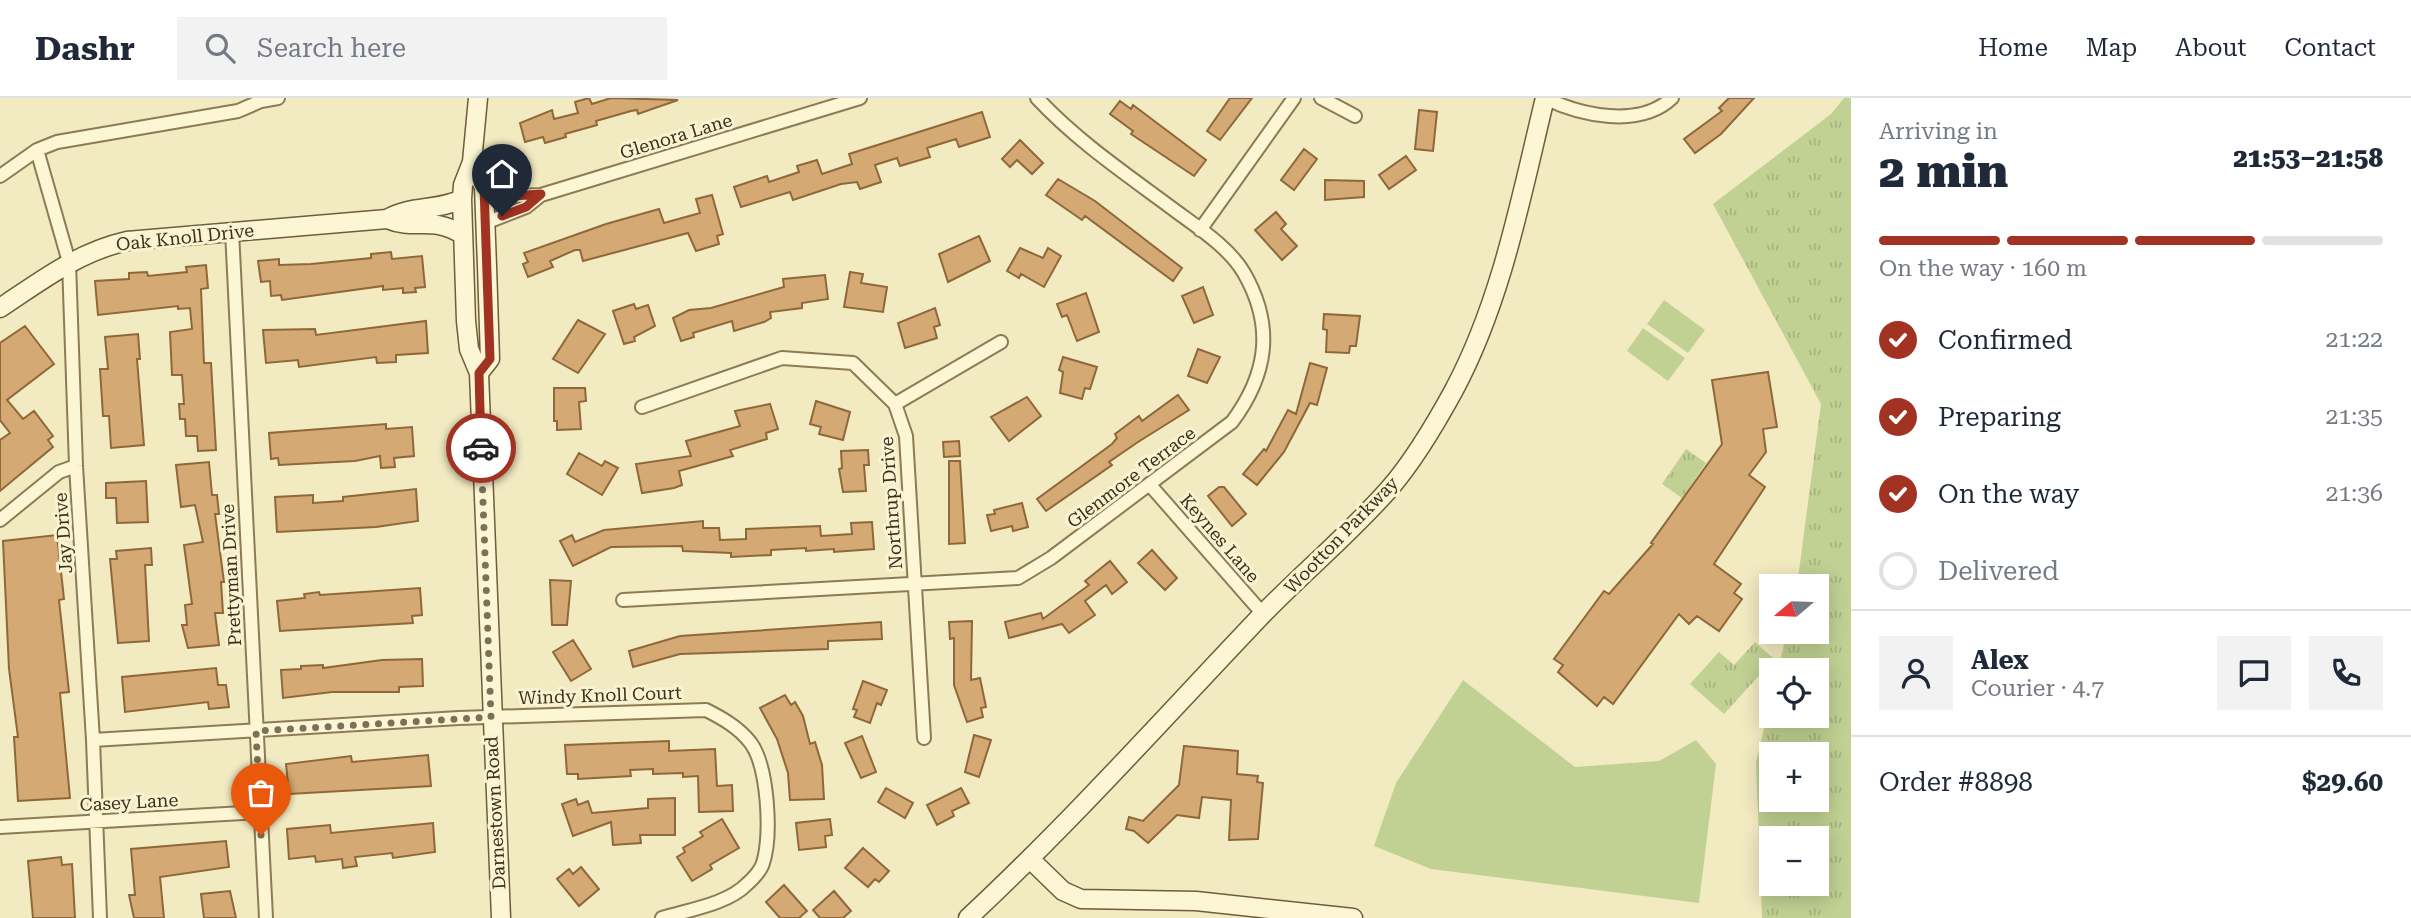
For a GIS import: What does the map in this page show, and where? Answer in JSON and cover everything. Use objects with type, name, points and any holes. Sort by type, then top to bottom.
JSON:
[{"type":"main road","name":"Darnestown Road","points":[[478,98],[472,162],[463,185],[463,235],[469,349],[479,373],[501,918]]},
{"type":"main road","name":"Wootton Parkway","points":[[968,918],[1031,860],[1262,614],[1391,487],[1454,390],[1475,345],[1506,258],[1545,98]]},
{"type":"main road","name":"Darnestown Road","points":[[472,162],[484,187],[490,359],[479,373]]},
{"type":"main road","name":"Oak Knoll Drive","points":[[387,219],[399,211],[445,208],[462,199]]},
{"type":"main road","name":"Oak Knoll Drive","points":[[0,308],[69,262],[101,246],[127,241],[387,219],[400,224],[445,225],[463,235]]},
{"type":"main road","points":[[465,291],[475,267],[485,223]]},
{"type":"main road","points":[[1031,860],[1062,891],[1081,899],[1196,901],[1353,918]]},
{"type":"street","points":[[0,176],[37,150],[57,142],[238,111],[261,99],[278,98]]},
{"type":"street","name":"Glenora Lane","points":[[484,187],[514,196],[541,194],[860,98]]},
{"type":"street","name":"Glenmore Terrace","points":[[624,600],[1018,578],[1051,558],[1232,422],[1252,395],[1262,364],[1263,343],[1258,304],[1244,273],[1200,230],[1063,127],[1037,98]]},
{"type":"street","points":[[1200,230],[1294,98]]},
{"type":"street","points":[[1321,98],[1355,116]]},
{"type":"street","points":[[1545,98],[1564,107],[1598,116],[1639,113],[1666,104],[1672,98]]},
{"type":"street","name":"Jay Drive","points":[[37,150],[69,262],[76,466],[93,740],[100,918]]},
{"type":"street","name":"Glenora Lane","points":[[485,223],[526,207],[541,194]]},
{"type":"street","name":"Prettyman Drive","points":[[232,231],[267,918]]},
{"type":"street","points":[[895,404],[1001,342]]},
{"type":"street","name":"Northrup Drive","points":[[642,407],[782,358],[853,363],[895,404],[906,436],[924,738]]},
{"type":"street","points":[[0,520],[59,472],[76,466]]},
{"type":"street","name":"Keynes Lane","points":[[1150,485],[1262,614]]},
{"type":"street","name":"Windy Knoll Court","points":[[93,740],[491,717],[706,710],[727,720],[750,742],[761,769],[769,837],[762,866],[734,895],[662,918]]},
{"type":"street","name":"Casey Lane","points":[[0,827],[260,812]]},
{"type":"green space","points":[[1844,98],[1851,98],[1851,918],[1762,918],[1761,896],[1829,896],[1829,826],[1759,826],[1759,840],[1756,762],[1759,749],[1759,812],[1829,812],[1829,742],[1761,742],[1764,728],[1829,728],[1829,658],[1781,658],[1784,644],[1829,644],[1829,574],[1799,574],[1821,404],[1713,204],[1831,114]]},
{"type":"green space","points":[[1664,300],[1705,330],[1688,353],[1647,324]]},
{"type":"green space","points":[[1643,328],[1685,358],[1668,381],[1627,351]]},
{"type":"green space","points":[[1686,449],[1706,463],[1682,498],[1662,484]]},
{"type":"green space","points":[[1755,642],[1773,658],[1759,658],[1759,676],[1724,714],[1690,684],[1719,652],[1734,665]]},
{"type":"green space","points":[[1463,680],[1575,767],[1659,761],[1696,740],[1716,764],[1699,903],[1431,869],[1374,846],[1396,783]]},
{"type":"building","points":[[589,98],[592,104],[611,98],[678,100],[638,114],[637,110],[631,111],[596,121],[597,125],[545,143],[543,137],[525,142],[520,123],[552,110],[554,119],[578,113],[575,102]]},
{"type":"building","points":[[1230,98],[1252,98],[1220,140],[1207,131]]},
{"type":"building","points":[[1729,98],[1754,98],[1721,134],[1695,153],[1684,139],[1722,111],[1719,108]]},
{"type":"building","points":[[1120,101],[1131,109],[1133,105],[1206,160],[1194,176],[1131,134],[1133,131],[1110,114]]},
{"type":"building","points":[[1419,110],[1437,112],[1433,151],[1415,149]]},
{"type":"building","points":[[982,112],[990,137],[959,147],[956,139],[927,148],[930,157],[900,166],[897,158],[875,165],[881,182],[860,189],[857,182],[841,184],[793,200],[790,192],[741,207],[734,187],[767,176],[769,182],[799,172],[797,166],[817,160],[822,174],[852,164],[849,154]]},
{"type":"building","points":[[1020,140],[1043,163],[1032,174],[1017,160],[1010,167],[1002,159]]},
{"type":"building","points":[[1304,149],[1317,159],[1294,190],[1281,180]]},
{"type":"building","points":[[1406,156],[1416,170],[1389,189],[1379,175]]},
{"type":"building","points":[[1058,179],[1095,201],[1182,268],[1173,281],[1085,216],[1082,220],[1046,195]]},
{"type":"building","points":[[1325,180],[1364,181],[1364,197],[1325,200]]},
{"type":"building","points":[[712,195],[723,234],[717,236],[719,244],[696,251],[688,233],[583,261],[580,250],[575,250],[550,261],[553,267],[528,277],[523,264],[528,262],[524,253],[606,224],[659,209],[664,223],[700,213],[696,199]]},
{"type":"building","points":[[1276,212],[1286,224],[1281,229],[1297,246],[1282,260],[1255,230]]},
{"type":"building","points":[[979,236],[990,261],[948,282],[939,254]]},
{"type":"building","points":[[1020,248],[1043,258],[1048,248],[1061,256],[1044,287],[1021,274],[1019,278],[1007,271]]},
{"type":"building","points":[[391,252],[392,259],[422,256],[425,287],[415,288],[416,292],[403,293],[403,288],[383,290],[383,286],[282,300],[281,295],[271,296],[270,281],[261,282],[258,261],[279,259],[279,265],[311,264],[371,258],[371,254]]},
{"type":"building","points":[[206,265],[208,288],[201,289],[204,363],[211,363],[216,450],[198,451],[197,436],[186,436],[185,419],[180,419],[179,404],[184,404],[182,375],[172,375],[170,332],[192,329],[190,308],[178,309],[178,306],[98,315],[95,281],[129,279],[129,273],[147,272],[148,276],[187,272],[186,267]]},
{"type":"building","points":[[850,272],[863,274],[861,283],[887,287],[883,312],[844,307]]},
{"type":"building","points":[[825,275],[828,299],[802,303],[802,308],[770,312],[771,318],[764,322],[734,331],[732,321],[693,333],[694,337],[681,341],[673,318],[689,310],[711,308],[784,287],[783,279]]},
{"type":"building","points":[[1203,287],[1213,315],[1194,323],[1182,296]]},
{"type":"building","points":[[1086,293],[1099,332],[1077,341],[1067,315],[1062,317],[1057,304]]},
{"type":"building","points":[[634,304],[636,309],[648,305],[655,326],[634,337],[635,341],[624,344],[613,311]]},
{"type":"building","points":[[935,308],[940,325],[934,327],[937,338],[905,348],[898,323]]},
{"type":"building","points":[[1324,314],[1360,316],[1356,346],[1350,346],[1349,353],[1326,352],[1327,330],[1323,329]]},
{"type":"building","points":[[578,320],[605,334],[578,373],[553,359]]},
{"type":"building","points":[[426,321],[428,353],[396,355],[396,362],[377,363],[376,357],[299,367],[298,360],[266,363],[263,330],[315,329],[316,335]]},
{"type":"building","points":[[25,326],[54,364],[7,400],[23,419],[34,411],[53,436],[48,440],[53,447],[0,491],[0,440],[10,433],[0,420],[0,343]]},
{"type":"building","points":[[138,334],[140,359],[137,359],[144,445],[111,448],[109,416],[103,416],[100,369],[108,369],[105,337]]},
{"type":"building","points":[[1198,349],[1220,357],[1207,383],[1188,376]]},
{"type":"building","points":[[1063,357],[1097,367],[1090,389],[1085,388],[1082,399],[1060,393],[1063,372],[1059,370]]},
{"type":"building","points":[[1310,363],[1327,368],[1317,405],[1310,403],[1284,452],[1257,485],[1243,474],[1264,449],[1266,451],[1288,410],[1296,414]]},
{"type":"building","points":[[1768,372],[1777,427],[1763,429],[1766,452],[1749,475],[1765,487],[1714,564],[1741,584],[1734,593],[1742,599],[1719,631],[1697,616],[1689,624],[1679,614],[1613,704],[1604,697],[1597,706],[1558,672],[1563,665],[1554,659],[1604,591],[1609,594],[1653,544],[1651,543],[1722,444],[1712,380]]},
{"type":"building","points":[[554,388],[585,388],[586,401],[579,402],[581,429],[557,430],[557,421],[554,421]]},
{"type":"building","points":[[1178,395],[1189,410],[1109,462],[1112,465],[1046,511],[1037,499],[1112,444],[1117,438],[1115,434],[1139,416],[1142,421]]},
{"type":"building","points":[[1027,397],[1041,416],[1009,441],[991,417]]},
{"type":"building","points":[[816,401],[850,412],[843,440],[819,434],[821,427],[810,424]]},
{"type":"building","points":[[770,404],[778,429],[766,433],[767,439],[730,450],[733,456],[679,471],[682,485],[642,493],[636,464],[691,456],[686,441],[740,426],[735,411]]},
{"type":"building","points":[[386,424],[386,429],[412,427],[414,456],[394,458],[395,467],[381,468],[380,456],[355,461],[279,465],[278,458],[271,459],[269,433]]},
{"type":"building","points":[[959,441],[960,456],[944,457],[943,442]]},
{"type":"building","points":[[868,450],[869,465],[864,465],[866,491],[843,492],[839,469],[842,468],[841,451]]},
{"type":"building","points":[[579,453],[602,466],[605,461],[618,468],[602,495],[567,474]]},
{"type":"building","points":[[949,461],[960,461],[965,543],[949,544]]},
{"type":"building","points":[[209,462],[212,495],[217,495],[219,514],[215,514],[224,582],[221,582],[223,613],[215,613],[219,645],[188,648],[182,625],[187,625],[185,605],[192,604],[184,545],[203,542],[195,505],[181,507],[176,465]]},
{"type":"building","points":[[146,481],[148,522],[117,523],[116,498],[106,498],[106,483]]},
{"type":"building","points":[[1219,487],[1224,487],[1246,514],[1232,526],[1208,496]]},
{"type":"building","points":[[416,489],[418,521],[376,527],[277,532],[275,497],[313,495],[313,503]]},
{"type":"building","points":[[1022,503],[1028,527],[1013,531],[1012,526],[991,531],[987,515],[995,514],[994,510]]},
{"type":"building","points":[[703,521],[703,528],[719,528],[720,540],[746,539],[746,529],[820,526],[821,536],[852,534],[851,523],[872,522],[874,549],[834,552],[834,549],[806,551],[806,548],[771,550],[771,555],[731,557],[731,553],[683,551],[682,546],[611,547],[573,566],[560,541],[572,535],[575,542],[604,530]]},
{"type":"building","points":[[57,535],[64,599],[59,600],[69,692],[60,693],[70,798],[18,801],[14,737],[18,737],[9,669],[3,541]]},
{"type":"building","points":[[151,548],[152,565],[145,565],[149,641],[118,643],[110,559],[117,559],[116,551]]},
{"type":"building","points":[[1152,550],[1177,578],[1165,590],[1138,563]]},
{"type":"building","points":[[1110,561],[1127,582],[1112,594],[1106,585],[1085,601],[1095,615],[1069,633],[1062,624],[1009,638],[1005,622],[1041,613],[1043,619],[1089,585],[1085,581]]},
{"type":"building","points":[[550,580],[571,581],[567,625],[552,625]]},
{"type":"building","points":[[420,588],[422,615],[412,616],[413,623],[280,631],[277,601],[305,598],[304,594],[319,592],[320,595]]},
{"type":"building","points":[[972,621],[971,680],[980,678],[986,707],[981,708],[983,717],[967,722],[954,685],[954,638],[950,639],[949,622]]},
{"type":"building","points":[[881,622],[882,639],[828,641],[828,649],[680,654],[633,667],[629,651],[680,636]]},
{"type":"building","points":[[573,640],[591,669],[571,681],[553,652]]},
{"type":"building","points":[[422,659],[423,686],[399,687],[399,692],[332,692],[283,698],[281,670],[301,669],[301,666],[323,665],[323,668],[382,660]]},
{"type":"building","points":[[216,668],[218,685],[226,685],[229,707],[209,709],[208,702],[125,712],[122,677]]},
{"type":"building","points":[[863,681],[887,690],[881,705],[877,703],[870,723],[854,717],[857,710],[853,709]]},
{"type":"building","points":[[785,695],[791,705],[795,702],[803,716],[810,744],[815,742],[822,765],[824,799],[790,800],[788,773],[777,739],[760,708]]},
{"type":"building","points":[[974,735],[991,740],[979,777],[965,772]]},
{"type":"building","points":[[862,736],[876,772],[861,778],[845,743]]},
{"type":"building","points":[[669,741],[669,751],[715,749],[717,786],[732,785],[733,811],[699,812],[698,776],[683,777],[683,773],[653,774],[653,769],[630,770],[631,776],[578,779],[578,774],[567,774],[565,745]]},
{"type":"building","points":[[1184,746],[1238,751],[1237,774],[1258,776],[1257,782],[1263,783],[1258,839],[1229,840],[1231,800],[1202,797],[1199,818],[1177,815],[1148,843],[1134,831],[1126,829],[1129,817],[1143,821],[1179,785]]},
{"type":"building","points":[[428,755],[431,786],[289,794],[286,764],[351,756],[352,762]]},
{"type":"building","points":[[886,788],[913,803],[905,818],[878,802]]},
{"type":"building","points":[[961,788],[969,803],[952,811],[954,816],[937,825],[927,805]]},
{"type":"building","points":[[675,798],[675,835],[640,835],[641,843],[613,845],[611,822],[573,836],[562,804],[576,799],[578,805],[588,801],[592,813],[648,808],[648,799]]},
{"type":"building","points":[[722,819],[739,848],[710,865],[712,869],[692,881],[677,857],[685,852],[683,848],[703,836],[700,832]]},
{"type":"building","points":[[830,819],[832,835],[825,836],[826,847],[799,850],[796,823]]},
{"type":"building","points":[[433,823],[435,852],[393,858],[392,853],[355,857],[357,866],[343,868],[342,859],[316,862],[315,856],[289,859],[287,829],[330,825],[331,833]]},
{"type":"building","points":[[226,841],[229,867],[160,877],[164,918],[134,918],[129,895],[135,895],[131,849]]},
{"type":"building","points":[[863,848],[889,871],[879,882],[875,879],[868,887],[845,868]]},
{"type":"building","points":[[61,857],[62,865],[72,864],[75,918],[33,918],[28,861]]},
{"type":"building","points":[[581,867],[599,889],[579,906],[557,879],[569,869],[573,874]]},
{"type":"building","points":[[784,885],[807,911],[799,918],[780,918],[766,902]]},
{"type":"building","points":[[230,891],[236,918],[204,918],[201,894]]},
{"type":"building","points":[[834,891],[851,911],[843,918],[820,918],[813,910]]},
{"type":"way so far","points":[[261,835],[256,731],[491,717],[481,448]]},
{"type":"route","points":[[481,448],[479,373],[490,359],[484,187],[514,196],[541,194],[526,207],[502,216]]}]
